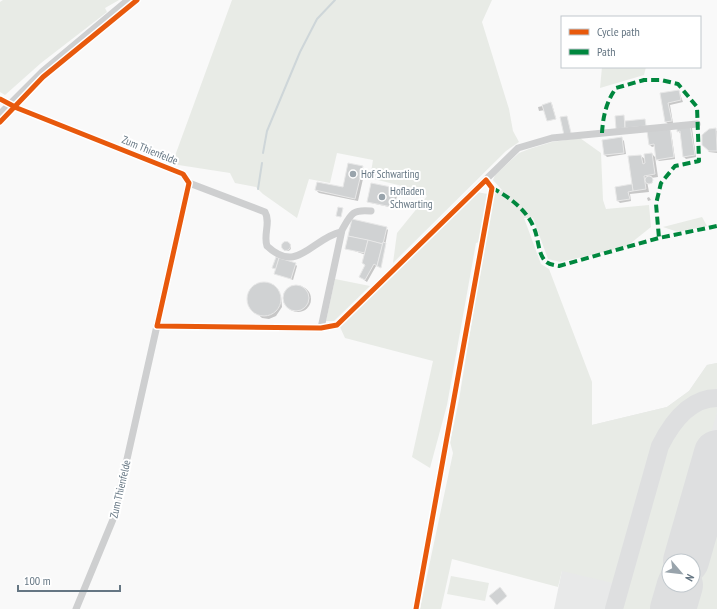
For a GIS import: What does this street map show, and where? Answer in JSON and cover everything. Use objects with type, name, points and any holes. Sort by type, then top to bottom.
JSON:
[{"type":"street","points":[[0,114],[42,72],[128,0]]},
{"type":"street","name":"Zum Thienfelde","points":[[0,99],[9,104],[183,174],[189,182],[114,517],[76,609]]},
{"type":"street","points":[[157,326],[321,328],[337,325],[518,148],[552,138],[697,124]]},
{"type":"street","points":[[189,182],[265,212],[268,216],[267,246],[286,256],[296,257],[328,237],[341,232]]},
{"type":"street","points":[[321,328],[341,232],[350,215],[359,210],[371,212]]},
{"type":"shaded area","points":[[3,0],[119,0],[105,8],[107,12],[41,63],[5,95],[0,92],[0,2]]},
{"type":"shaded area","points":[[232,0],[492,0],[482,22],[509,109],[513,131],[519,142],[506,151],[393,263],[397,233],[427,196],[422,191],[370,178],[373,160],[337,153],[330,183],[309,179],[297,218],[263,194],[256,187],[235,183],[230,173],[172,164]]},
{"type":"shaded area","points":[[602,68],[646,68],[644,75],[600,88]]},
{"type":"shaded area","points":[[580,138],[601,153],[603,200],[606,209],[649,205],[651,227],[626,247],[560,262],[548,259],[533,218],[524,218],[541,264],[549,269],[592,382],[592,425],[667,407],[689,391],[707,365],[717,363],[717,388],[699,398],[676,416],[663,431],[658,440],[617,584],[562,571],[558,587],[452,559],[441,609],[420,609],[453,453],[450,442],[459,400],[485,240],[476,243],[447,405],[430,468],[412,457],[433,361],[345,338],[340,327],[477,192],[493,195],[502,190],[493,180],[495,175],[519,153],[552,142]]},
{"type":"shaded area","points":[[702,217],[707,226],[678,232],[663,227]]},
{"type":"shaded area","points":[[335,279],[370,286],[334,321],[326,321]]},
{"type":"shaded area","points":[[717,363],[717,609],[554,609],[592,425],[667,407],[689,391],[707,365]]},
{"type":"shaded area","points":[[707,402],[716,406],[717,412],[676,553],[661,553],[661,593],[665,593],[660,609],[618,609],[666,444],[678,425],[693,411]]},
{"type":"shaded area","points":[[717,493],[717,609],[684,609],[689,593],[701,593],[700,553]]},
{"type":"shaded area","points":[[451,576],[489,583],[485,601],[447,594]]},
{"type":"building","points":[[679,90],[681,100],[668,103],[672,121],[665,122],[660,93]]},
{"type":"building","points":[[551,102],[556,119],[547,121],[542,105]]},
{"type":"building","points":[[624,115],[625,128],[616,129],[615,116]]},
{"type":"building","points":[[567,116],[571,133],[564,135],[560,117]]},
{"type":"building","points":[[645,119],[646,126],[625,128],[625,121]]},
{"type":"building","points":[[690,125],[695,155],[683,157],[680,131],[677,132],[677,127]]},
{"type":"building","points":[[670,128],[674,157],[656,160],[654,144],[649,145],[647,131]]},
{"type":"building","points":[[716,128],[717,151],[709,151],[702,145],[702,135],[709,129]]},
{"type":"building","points":[[622,137],[624,153],[604,155],[602,140]]},
{"type":"building","points":[[652,153],[655,174],[644,176],[646,189],[633,191],[628,156],[641,155],[643,164],[645,163],[644,154]]},
{"type":"building","name":"Hof Schwarting","points":[[348,163],[363,166],[355,199],[315,190],[317,182],[343,187]]},
{"type":"building","points":[[647,176],[651,176],[653,180],[651,184],[647,184],[645,182],[645,178]]},
{"type":"building","points":[[371,183],[396,188],[392,207],[367,202]]},
{"type":"building","points":[[632,184],[633,191],[628,192],[630,199],[617,201],[615,187]]},
{"type":"building","points":[[338,207],[343,208],[341,217],[336,216]]},
{"type":"building","points":[[352,219],[387,227],[383,244],[348,236]]},
{"type":"building","points":[[348,236],[368,240],[365,253],[345,249]]},
{"type":"building","points":[[368,240],[383,244],[377,266],[374,264],[365,280],[359,277],[365,265],[362,263]]},
{"type":"building","points":[[286,241],[291,246],[286,251],[281,246]]},
{"type":"building","points":[[383,242],[386,243],[381,268],[377,266]]},
{"type":"building","points":[[276,257],[279,258],[276,269],[272,268]]},
{"type":"building","points":[[279,258],[296,263],[291,279],[274,274]]},
{"type":"building","points":[[264,282],[276,287],[281,299],[276,311],[264,316],[252,311],[247,299],[252,287]]},
{"type":"building","points":[[296,285],[305,289],[309,298],[305,307],[296,311],[287,307],[283,298],[287,289]]},
{"type":"building","points":[[500,587],[507,596],[497,605],[489,596]]},
{"type":"waterway","points":[[263,153],[267,131],[300,52],[317,19],[335,0]]},
{"type":"waterway","points":[[258,189],[262,163]]},
{"type":"taxiway","points":[[614,609],[660,446],[675,421],[690,407],[698,402],[717,398]]},
{"type":"runway","points":[[688,553],[717,453]]},
{"type":"runway","points":[[673,609],[678,593]]},
{"type":"marked path","points":[[602,133],[606,110],[616,88],[644,80],[661,80],[678,84],[697,107],[699,161],[675,166],[661,183],[656,204],[659,238]]},
{"type":"marked path","points":[[492,188],[510,199],[527,215],[534,228],[544,260],[557,266],[659,238],[717,226]]},
{"type":"cycle path","points":[[0,122],[43,77],[137,0]]},
{"type":"cycle path","points":[[0,99],[17,108],[183,174],[189,183],[157,326],[321,328],[337,325],[486,180],[492,188],[416,609]]},
{"type":"place","name":"Hof Schwarting","points":[[353,174]]},
{"type":"place","name":"Hofladen Schwarting","points":[[382,197]]}]
